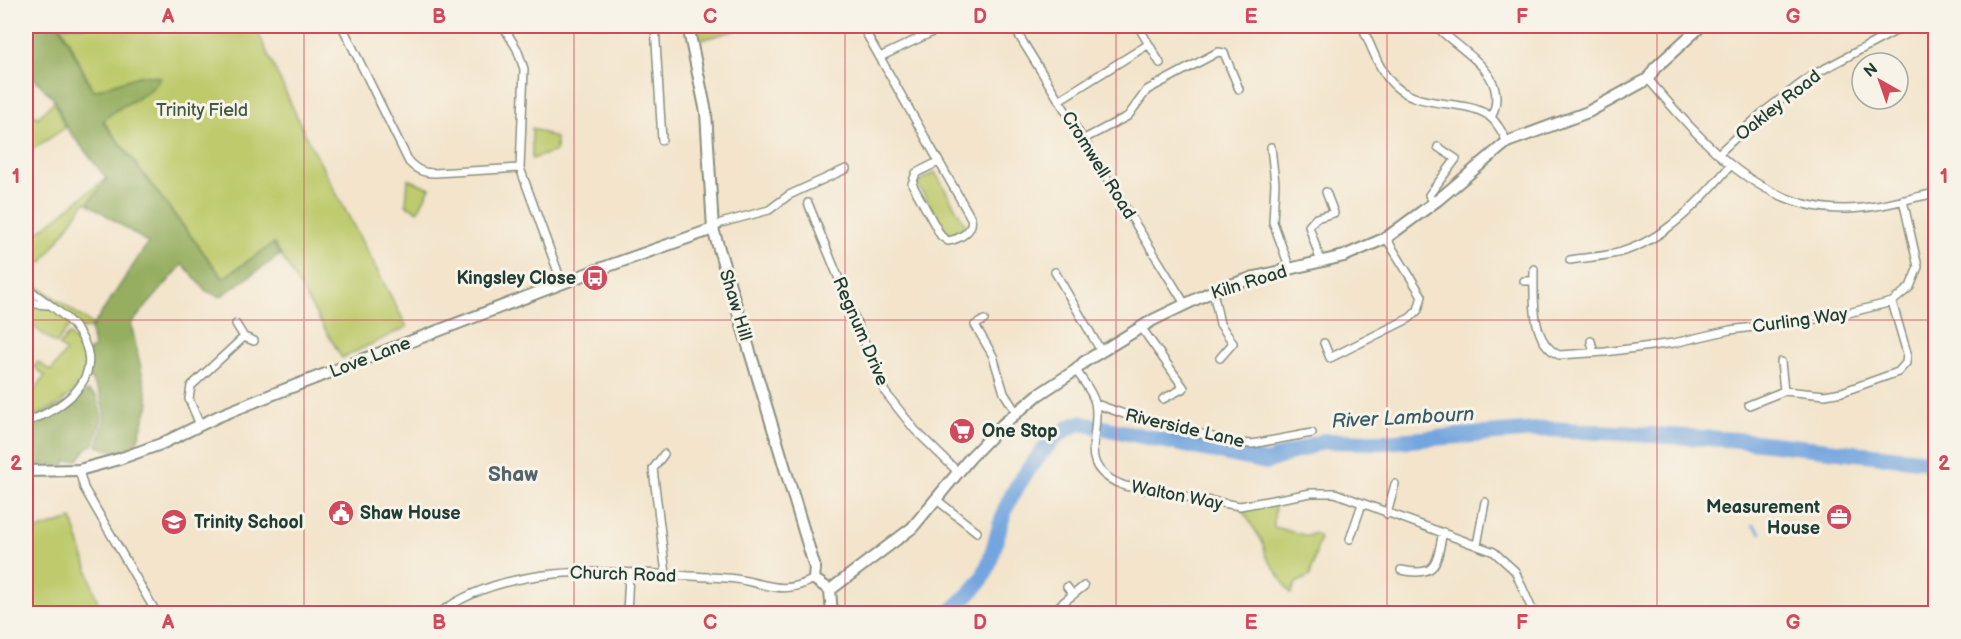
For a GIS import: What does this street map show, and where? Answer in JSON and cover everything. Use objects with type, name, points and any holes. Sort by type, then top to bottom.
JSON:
[{"type":"street","points":[[342,26],[408,162],[415,168],[430,173],[520,168]]},
{"type":"street","points":[[503,26],[517,49],[524,69],[520,168],[562,283]]},
{"type":"street","points":[[655,26],[662,140]]},
{"type":"street","name":"Shaw Hill","points":[[688,26],[706,112],[713,229],[815,568],[814,579]]},
{"type":"street","points":[[862,26],[880,57],[972,223],[969,231],[948,241],[940,236],[912,184],[916,173],[938,162]]},
{"type":"street","points":[[880,57],[945,26]]},
{"type":"street","name":"Cromwell Road","points":[[1013,26],[1185,304]]},
{"type":"street","points":[[1138,26],[1160,63]]},
{"type":"street","points":[[1362,26],[1389,79],[1398,89],[1412,96],[1481,112],[1491,118],[1507,142]]},
{"type":"street","points":[[1436,26],[1488,73],[1495,86],[1497,105],[1491,118]]},
{"type":"street","name":"Kiln Road","points":[[830,590],[912,528],[958,472],[1016,412],[1051,384],[1076,370],[1101,351],[1141,327],[1213,291],[1248,279],[1359,251],[1386,238],[1434,203],[1498,152],[1507,142],[1588,112],[1648,79],[1656,68],[1701,26]]},
{"type":"street","name":"Oakley Road","points":[[1718,154],[1761,114],[1811,76],[1905,26]]},
{"type":"street","points":[[1059,100],[1149,44]]},
{"type":"street","points":[[1084,139],[1128,116],[1147,90],[1218,52],[1224,53],[1239,89]]},
{"type":"street","points":[[1648,79],[1730,166],[1775,194],[1816,207],[1867,208],[1935,193]]},
{"type":"street","points":[[1271,147],[1275,183],[1273,222],[1290,269]]},
{"type":"street","points":[[1434,203],[1429,195],[1456,159],[1438,147]]},
{"type":"street","points":[[1570,260],[1622,252],[1653,239],[1711,188],[1730,166]]},
{"type":"street","points":[[713,229],[721,223],[769,210],[789,195],[846,169]]},
{"type":"street","points":[[1321,262],[1310,226],[1316,218],[1334,213],[1326,192]]},
{"type":"street","points":[[1749,405],[1784,391],[1834,393],[1898,372],[1906,363],[1907,352],[1892,302],[1910,287],[1918,267],[1903,200]]},
{"type":"street","name":"Regnum Drive","points":[[808,203],[885,392],[915,430],[958,472]]},
{"type":"street","name":"Love Lane","points":[[26,471],[79,470],[161,444],[200,425],[562,283],[713,229]]},
{"type":"street","points":[[1324,343],[1330,357],[1410,318],[1418,310],[1422,296],[1386,238]]},
{"type":"street","points":[[1581,248],[1582,258]]},
{"type":"street","name":"Curling Way","points":[[1534,269],[1538,327],[1544,344],[1550,351],[1559,355],[1674,343],[1730,330],[1832,317],[1892,302]]},
{"type":"street","points":[[1055,273],[1101,351]]},
{"type":"street","points":[[1524,281],[1534,281]]},
{"type":"street","points":[[26,288],[68,319],[80,335],[87,350],[86,375],[79,389],[51,412],[26,422]]},
{"type":"street","points":[[1213,291],[1220,324],[1233,343],[1220,358]]},
{"type":"street","points":[[26,297],[36,304],[50,306]]},
{"type":"street","points":[[984,320],[975,325],[993,356],[1004,393],[1016,412]]},
{"type":"street","points":[[236,324],[244,337],[254,341]]},
{"type":"street","points":[[1141,327],[1184,388],[1163,399]]},
{"type":"street","points":[[200,425],[189,399],[191,386],[244,337]]},
{"type":"street","points":[[1591,340],[1594,353]]},
{"type":"street","points":[[993,356],[1003,353]]},
{"type":"street","points":[[1781,362],[1784,391]]},
{"type":"street","points":[[1076,370],[1095,407]]},
{"type":"street","name":"Walton Way","points":[[1095,407],[1092,449],[1098,465],[1108,477],[1125,486],[1233,506],[1253,505],[1322,492],[1335,493],[1494,552],[1506,560],[1515,571],[1534,614]]},
{"type":"street","name":"Riverside Lane","points":[[1095,407],[1236,443],[1252,444],[1312,434]]},
{"type":"street","points":[[664,454],[653,464],[653,469],[666,574]]},
{"type":"street","points":[[79,470],[84,488],[157,613]]},
{"type":"street","points":[[1387,514],[1395,484]]},
{"type":"street","points":[[937,500],[977,532]]},
{"type":"street","points":[[1477,545],[1485,502]]},
{"type":"street","points":[[1350,539],[1362,504]]},
{"type":"street","points":[[1401,570],[1419,574],[1429,572],[1436,565],[1443,532]]},
{"type":"street","name":"Church Road","points":[[438,614],[457,599],[511,579],[564,572],[726,578],[790,589],[814,579]]},
{"type":"street","points":[[627,614],[629,574]]},
{"type":"street","points":[[814,579],[830,590],[832,614]]},
{"type":"street","points":[[1055,614],[1060,605],[1084,586]]},
{"type":"street","points":[[1067,587],[1073,595]]},
{"type":"street","points":[[1308,614],[1326,614]]},
{"type":"green space","points":[[26,26],[60,26],[93,91],[142,75],[160,77],[149,91],[109,115],[103,122],[223,278],[273,244],[280,255],[220,297],[206,291],[183,264],[131,324],[149,404],[136,445],[117,452],[97,446],[105,418],[100,394],[88,375],[89,350],[94,348],[91,329],[148,243],[88,203],[107,179],[66,127],[55,100],[26,70]]},
{"type":"green space","name":"Trinity Field","points":[[61,26],[255,26],[305,134],[407,327],[342,358],[274,243],[223,278],[104,122],[107,107],[93,90]]},
{"type":"green space","points":[[694,26],[752,26],[697,41]]},
{"type":"green space","points":[[54,101],[65,128],[26,154],[26,125],[35,115],[38,118]]},
{"type":"green space","points":[[532,128],[556,138],[556,151],[532,159]]},
{"type":"green space","points":[[935,172],[966,226],[948,236],[917,183]]},
{"type":"green space","points":[[106,178],[100,190],[88,203],[85,202],[42,263],[34,258],[26,270],[28,252],[26,242]]},
{"type":"green space","points":[[408,179],[430,188],[418,211],[406,205]]},
{"type":"green space","points":[[26,278],[92,324],[91,328],[77,329],[71,324],[56,344],[26,321],[26,298],[49,306],[26,287]]},
{"type":"green space","points":[[69,334],[80,349],[85,363],[83,376],[77,387],[67,397],[55,406],[26,420],[26,393],[30,396],[45,376],[34,367],[38,362],[51,371],[66,351],[59,346]]},
{"type":"green space","points":[[88,391],[96,396],[102,418],[94,444],[87,448],[78,460],[66,461],[64,465],[26,465],[26,424]]},
{"type":"green space","points":[[1275,500],[1274,527],[1308,536],[1314,533],[1320,537],[1310,576],[1296,583],[1291,594],[1266,556],[1263,543],[1240,506],[1260,506]]},
{"type":"green space","points":[[72,519],[101,613],[26,613],[26,533]]},
{"type":"waterway","name":"River Lambourn","points":[[949,614],[973,590],[984,575],[1004,513],[1035,460],[1058,436],[1080,423],[1266,462],[1323,441],[1382,442],[1549,429],[1738,440],[1936,462]]},
{"type":"waterway","points":[[1753,525],[1761,533]]},
{"type":"place","name":"Kingsley Close","points":[[595,278]]},
{"type":"place","name":"One Stop","points":[[962,431]]},
{"type":"place","name":"Shaw House","points":[[341,513]]},
{"type":"place","name":"Measurement House","points":[[1839,517]]},
{"type":"place","name":"Trinity School","points":[[174,522]]},
{"type":"district","name":"Shaw","points":[[513,474]]}]
